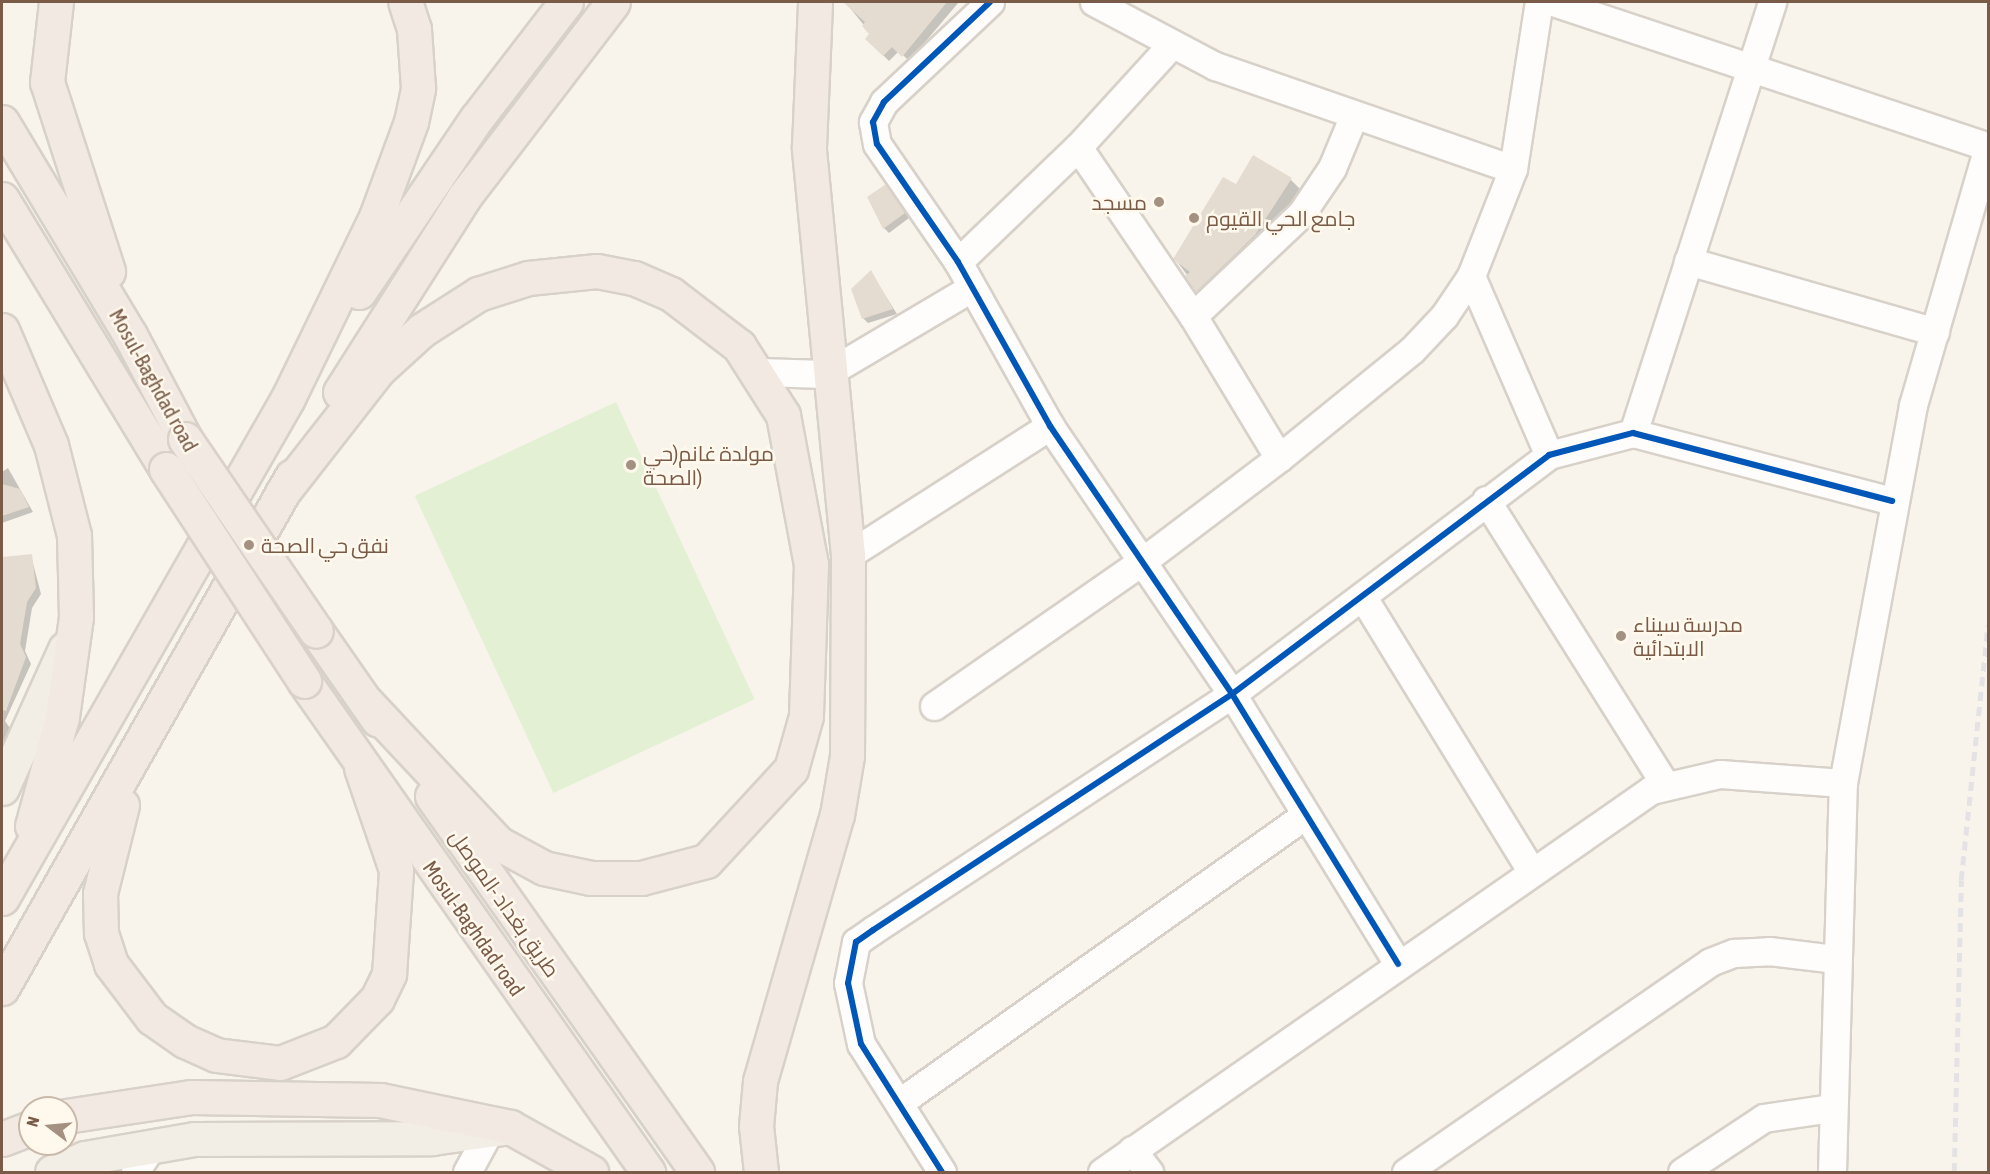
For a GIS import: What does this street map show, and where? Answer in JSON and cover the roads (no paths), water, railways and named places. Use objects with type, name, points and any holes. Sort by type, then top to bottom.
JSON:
[{"type":"highway","points":[[56,2],[46,52],[49,93],[130,335]]},
{"type":"highway","points":[[9,885],[76,775],[288,398],[376,217],[411,122],[416,59],[405,2]]},
{"type":"highway","points":[[288,398],[435,178],[566,2]]},
{"type":"highway","points":[[2,988],[282,493],[419,264],[613,2]]},
{"type":"highway","points":[[761,1173],[756,1126],[764,1060],[837,815],[846,756],[848,555],[826,374],[808,147],[815,2]]},
{"type":"highway","name":"Mosul-Baghdad road","points":[[2,122],[130,335],[184,439],[316,631]]},
{"type":"highway","name":"Mosul-Baghdad road","points":[[2,199],[166,470],[361,768],[648,1173]]},
{"type":"highway","points":[[282,493],[378,370],[422,330],[478,294],[528,278],[597,271],[634,278],[671,294],[739,346],[759,372],[783,415],[811,564],[806,716],[791,770],[706,861],[641,878],[591,878],[544,868],[498,843],[367,703]]},
{"type":"highway","points":[[2,330],[65,488],[74,535],[76,617],[62,717],[9,885]]},
{"type":"highway","name":"طريق بغداد -الموصل","points":[[316,631],[697,1173]]},
{"type":"highway","points":[[166,699],[108,847],[100,893],[101,933],[111,964],[152,1018],[216,1055],[280,1063],[311,1054],[336,1041],[377,999],[389,974],[395,940],[396,870],[361,768]]},
{"type":"highway","points":[[78,1114],[144,1101],[311,1096],[424,1107],[500,1128],[591,1173]]},
{"type":"highway","points":[[2,1140],[18,1133]]},
{"type":"main road","points":[[2,788],[50,689],[76,617]]},
{"type":"main road","points":[[52,1173],[85,1158],[144,1159],[194,1139],[432,1138],[500,1128]]},
{"type":"street","points":[[990,2],[884,102],[873,122],[877,144],[958,262],[970,289],[1050,426],[1144,560],[1232,694],[1303,817],[1398,964]]},
{"type":"street","points":[[1094,2],[1171,45],[1354,115],[1513,169]]},
{"type":"street","points":[[934,706],[1144,560],[1279,458],[1412,350],[1471,276],[1513,169],[1539,2]]},
{"type":"street","points":[[1553,2],[1988,147],[1935,332],[1892,501],[1843,783],[1835,959],[1832,1173]]},
{"type":"street","points":[[1633,433],[1772,2]]},
{"type":"street","points":[[958,262],[1077,147],[1171,45]]},
{"type":"street","points":[[1192,316],[1301,214],[1332,168],[1354,115]]},
{"type":"street","points":[[1077,147],[1192,316],[1279,458]]},
{"type":"street","points":[[1688,261],[1935,332]]},
{"type":"street","points":[[1471,276],[1549,455]]},
{"type":"street","points":[[759,372],[826,374],[970,289]]},
{"type":"street","points":[[848,555],[1050,426]]},
{"type":"street","points":[[942,1173],[900,1102],[861,1044],[848,983],[856,942],[1232,694],[1364,598],[1486,500],[1549,455],[1633,433],[1892,501]]},
{"type":"street","points":[[1486,500],[1665,784]]},
{"type":"street","points":[[1364,598],[1531,870]]},
{"type":"street","points":[[1102,1173],[1531,870],[1665,784],[1720,774],[1843,783]]},
{"type":"street","points":[[900,1102],[1303,817]]},
{"type":"street","points":[[1406,1173],[1710,962],[1734,953],[1769,951],[1835,959]]},
{"type":"street","points":[[1682,1173],[1764,1118],[1832,1108]]},
{"type":"street","points":[[467,1173],[500,1128]]},
{"type":"street","points":[[1132,1150],[1149,1173]]},
{"type":"railway","points":[[1954,1172],[1961,880],[1988,625]]},
{"type":"place","name":"مسجد","points":[[1159,202]]},
{"type":"place","name":"جامع الحي القيوم","points":[[1194,218]]},
{"type":"place","name":"مولدة غانم(حي الصحة)","points":[[631,465]]},
{"type":"place","name":"نفق حي الصحة","points":[[249,545]]},
{"type":"place","name":"مدرسة سيناء الابتدائية","points":[[1621,636]]}]
